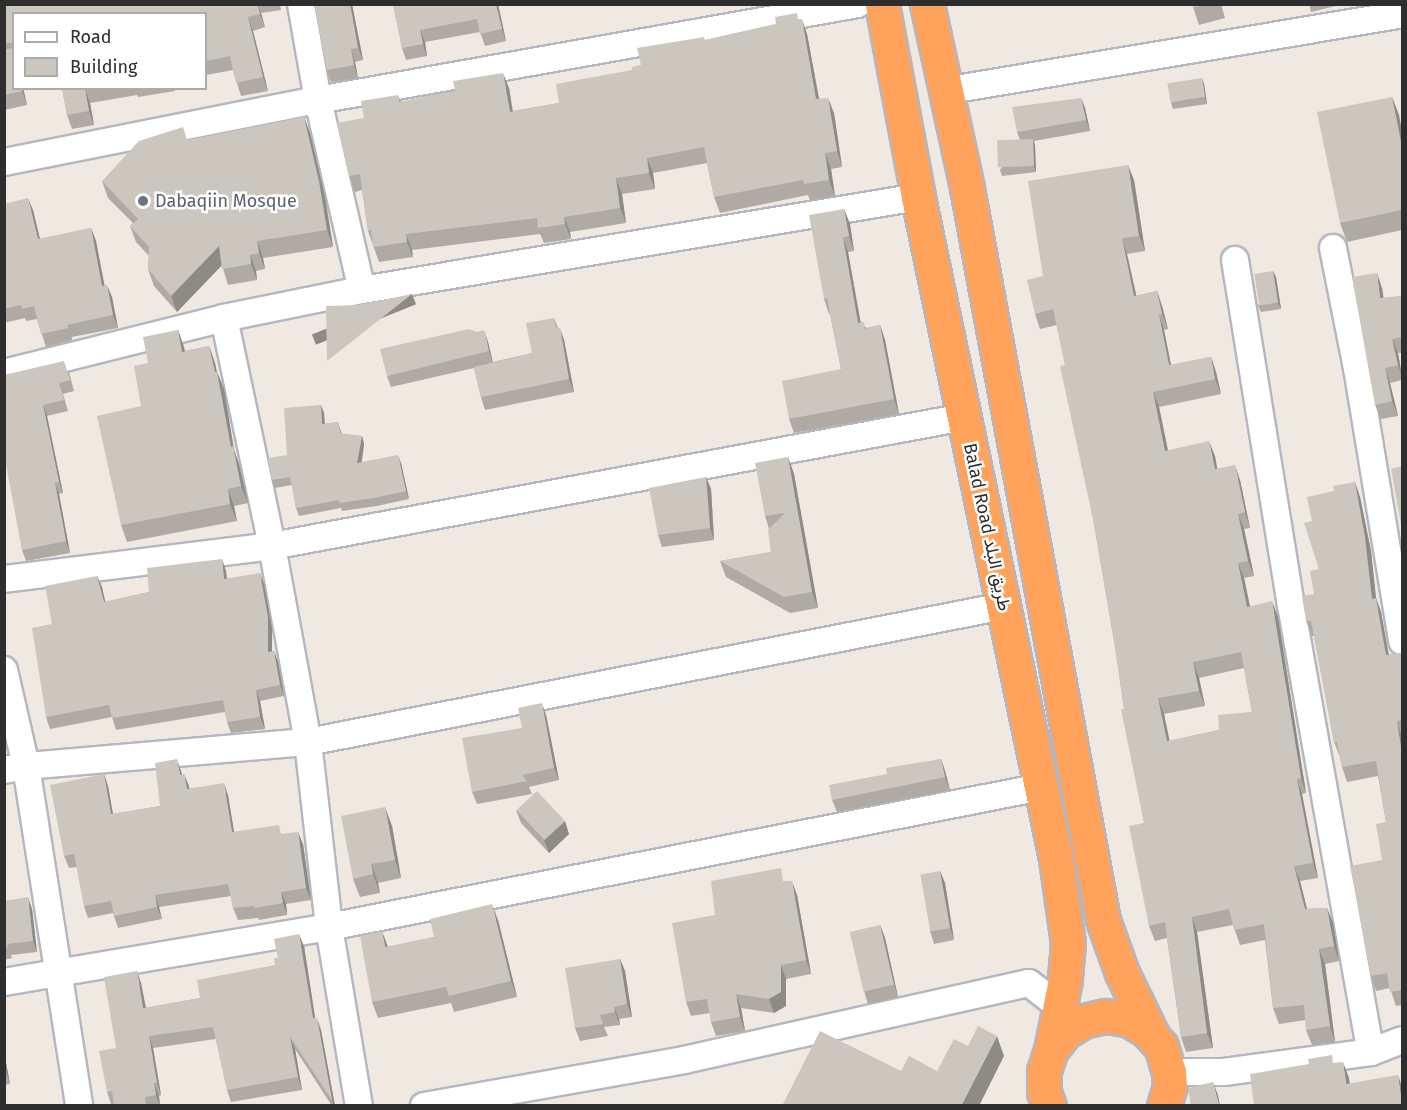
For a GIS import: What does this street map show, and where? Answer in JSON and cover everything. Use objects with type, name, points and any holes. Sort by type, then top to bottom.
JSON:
[{"type":"highway","name":"Balad Road طريق البلد","points":[[882,4],[918,197],[1056,859],[1068,943],[1060,1007],[1044,1071],[1044,1092],[1049,1106]]},
{"type":"highway","points":[[927,4],[944,91],[967,188],[1103,920],[1122,973],[1154,1039]]},
{"type":"highway","points":[[1051,1050],[1065,1032],[1083,1021],[1105,1016],[1127,1019],[1146,1030],[1161,1046],[1169,1072],[1170,1086],[1164,1106]]},
{"type":"street","points":[[301,4],[318,100],[362,290]]},
{"type":"street","points":[[4,162],[318,100],[858,4]]},
{"type":"street","points":[[944,91],[1402,14]]},
{"type":"street","points":[[4,373],[224,318],[362,290],[918,197]]},
{"type":"street","points":[[1333,248],[1357,368],[1402,641]]},
{"type":"street","points":[[1235,260],[1291,605],[1371,1052]]},
{"type":"street","points":[[224,318],[272,546],[308,742],[329,927],[359,1106]]},
{"type":"street","points":[[4,579],[272,546],[964,417]]},
{"type":"street","points":[[15,768],[308,742],[1004,606]]},
{"type":"street","points":[[4,670],[15,768],[59,972],[79,1106]]},
{"type":"street","points":[[4,982],[329,927],[1041,787]]},
{"type":"street","points":[[424,1106],[684,1060],[1029,983],[1060,1007]]},
{"type":"street","points":[[1169,1072],[1224,1072],[1371,1052],[1402,1040]]},
{"type":"building","points":[[4,4],[257,4],[260,14],[248,17],[263,77],[236,83],[230,56],[207,61],[207,12],[12,12],[12,42],[4,44]]},
{"type":"building","points":[[314,4],[350,4],[358,48],[351,49],[354,65],[327,70]]},
{"type":"building","points":[[393,4],[496,4],[502,29],[480,34],[477,19],[420,30],[423,44],[402,48]]},
{"type":"building","points":[[1192,4],[1206,4],[1193,8]]},
{"type":"building","points":[[797,13],[798,20],[802,19],[816,99],[828,98],[837,151],[825,153],[829,180],[804,184],[803,180],[714,197],[704,147],[647,158],[649,173],[616,178],[620,208],[564,217],[565,224],[538,228],[537,218],[406,234],[407,242],[373,247],[371,230],[368,231],[360,174],[349,176],[337,123],[364,118],[361,101],[398,95],[399,102],[455,91],[453,81],[503,73],[510,112],[559,103],[556,84],[632,70],[632,67],[641,65],[637,48],[704,37],[705,40],[776,24],[775,17]]},
{"type":"building","points":[[12,48],[12,90],[22,91],[4,95],[4,50]]},
{"type":"building","points":[[1202,78],[1205,97],[1170,102],[1167,83]]},
{"type":"building","points":[[62,90],[85,90],[89,111],[67,115]]},
{"type":"building","points":[[1392,97],[1402,147],[1402,210],[1340,223],[1317,112]]},
{"type":"building","points":[[1081,98],[1086,120],[1017,132],[1012,107]]},
{"type":"building","points":[[304,117],[319,181],[327,230],[257,241],[259,253],[250,255],[251,264],[222,269],[219,246],[171,296],[148,269],[149,247],[130,226],[138,219],[102,181],[139,141],[183,127],[187,140]]},
{"type":"building","points":[[1033,139],[1034,166],[998,167],[997,140]]},
{"type":"building","points":[[1128,165],[1139,236],[1122,238],[1134,296],[1157,291],[1162,314],[1159,315],[1169,365],[1211,357],[1215,379],[1153,392],[1165,451],[1209,441],[1215,469],[1235,465],[1245,512],[1238,514],[1248,561],[1238,563],[1247,607],[1272,601],[1301,778],[1297,779],[1313,863],[1294,866],[1305,909],[1327,908],[1334,946],[1319,949],[1330,1026],[1306,1030],[1304,1005],[1273,1008],[1264,924],[1234,930],[1229,909],[1192,917],[1207,1033],[1181,1037],[1165,922],[1149,926],[1129,826],[1144,823],[1121,709],[1124,709],[1116,653],[1094,524],[1060,366],[1065,365],[1053,309],[1035,314],[1027,280],[1043,276],[1028,181]],"holes":[[[1241,652],[1252,712],[1218,715],[1219,730],[1167,741],[1158,698],[1199,691],[1193,662]]]},
{"type":"building","points":[[28,198],[38,239],[91,228],[102,286],[107,285],[113,315],[67,325],[68,328],[41,334],[34,306],[22,309],[21,305],[4,309],[4,204]]},
{"type":"building","points":[[844,209],[849,236],[843,237],[858,323],[864,322],[865,329],[880,325],[894,399],[789,419],[782,381],[841,369],[827,298],[824,299],[809,215]]},
{"type":"building","points":[[1273,271],[1278,303],[1259,306],[1254,274]]},
{"type":"building","points":[[1377,273],[1380,298],[1402,296],[1402,337],[1392,339],[1398,365],[1385,368],[1392,401],[1375,405],[1352,277]]},
{"type":"building","points":[[412,294],[327,361],[326,306],[359,305]]},
{"type":"building","points":[[554,318],[556,328],[560,328],[569,379],[481,397],[474,367],[532,353],[526,323]]},
{"type":"building","points":[[469,329],[477,332],[484,330],[489,351],[387,376],[380,349]]},
{"type":"building","points":[[178,330],[182,352],[209,346],[215,372],[217,372],[241,486],[228,489],[230,504],[121,525],[97,416],[141,406],[134,366],[148,363],[143,337]]},
{"type":"building","points":[[64,361],[70,380],[59,383],[64,400],[43,405],[59,482],[55,483],[66,541],[22,550],[4,454],[4,375]]},
{"type":"building","points":[[321,405],[322,424],[338,422],[340,433],[362,436],[357,463],[398,455],[406,491],[374,498],[339,503],[339,500],[296,508],[290,477],[272,480],[268,458],[287,455],[284,408]]},
{"type":"building","points":[[788,457],[812,592],[784,597],[720,561],[771,552],[768,530],[785,513],[765,516],[755,463]]},
{"type":"building","points":[[1402,466],[1402,530],[1391,469]]},
{"type":"building","points":[[706,477],[710,528],[658,535],[649,488]]},
{"type":"building","points":[[1355,482],[1365,537],[1372,599],[1376,598],[1386,655],[1402,653],[1402,720],[1397,721],[1402,754],[1402,990],[1390,992],[1387,973],[1371,976],[1350,866],[1382,860],[1376,824],[1386,822],[1376,761],[1342,767],[1337,742],[1334,742],[1311,621],[1306,621],[1302,596],[1314,594],[1310,571],[1319,569],[1304,523],[1312,521],[1307,497],[1334,491],[1333,486]]},
{"type":"building","points":[[222,559],[224,579],[260,573],[268,617],[268,652],[274,651],[280,685],[256,690],[260,717],[227,722],[223,700],[112,718],[109,705],[46,717],[32,628],[52,624],[45,586],[97,576],[104,602],[149,592],[147,568]]},
{"type":"building","points":[[542,703],[554,768],[522,775],[527,781],[472,792],[462,738],[522,728],[518,708]]},
{"type":"building","points":[[177,759],[180,775],[184,774],[187,789],[224,783],[232,832],[279,825],[281,834],[298,832],[306,888],[281,892],[283,903],[255,908],[254,906],[233,908],[228,884],[155,895],[157,907],[114,916],[111,901],[84,906],[74,854],[64,856],[50,785],[104,774],[111,814],[160,806],[155,763]]},
{"type":"building","points":[[941,759],[945,777],[832,800],[829,785],[887,774],[886,768]]},
{"type":"building","points":[[537,791],[565,821],[544,840],[517,810]]},
{"type":"building","points":[[385,807],[395,860],[371,864],[373,874],[353,879],[341,816]]},
{"type":"building","points":[[781,868],[783,881],[792,881],[806,960],[781,965],[781,992],[769,999],[736,994],[740,1017],[711,1022],[707,999],[686,1002],[672,923],[715,915],[711,881]]},
{"type":"building","points":[[940,871],[950,928],[930,932],[920,874]]},
{"type":"building","points":[[28,897],[33,941],[7,944],[8,947],[4,947],[4,901]]},
{"type":"building","points":[[492,904],[511,981],[449,996],[446,987],[372,1002],[360,936],[382,931],[385,947],[434,937],[430,919]]},
{"type":"building","points":[[880,925],[894,984],[864,991],[850,932]]},
{"type":"building","points":[[299,934],[313,1018],[317,1018],[332,1100],[290,1037],[298,1077],[227,1090],[213,1027],[149,1036],[157,1083],[154,1083],[156,1095],[145,1097],[146,1106],[114,1106],[112,1091],[107,1092],[99,1051],[116,1048],[104,977],[137,971],[143,1008],[200,998],[197,980],[275,965],[274,958],[278,958],[274,939]]},
{"type":"building","points":[[620,959],[627,1004],[614,1007],[615,1012],[600,1015],[603,1024],[575,1028],[565,968]]},
{"type":"building","points":[[978,1026],[997,1036],[961,1106],[782,1106],[820,1031],[901,1071],[909,1056],[937,1071],[954,1039],[968,1046]]},
{"type":"building","points":[[1332,1055],[1333,1063],[1343,1062],[1346,1084],[1398,1075],[1402,1106],[1254,1106],[1250,1074],[1309,1064],[1308,1059]]},
{"type":"building","points":[[1213,1082],[1219,1106],[1191,1106],[1188,1088]]},
{"type":"place","name":"Dabaqiin Mosque","points":[[143,201]]}]
